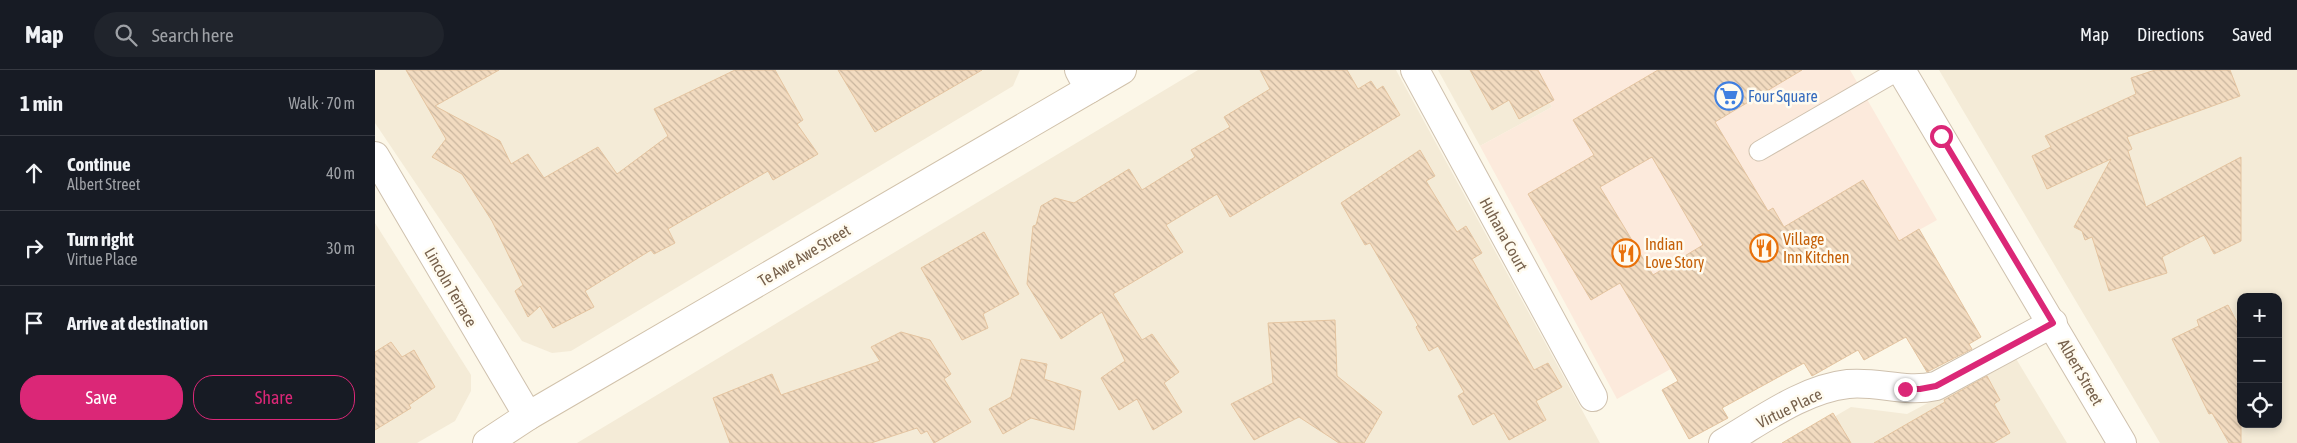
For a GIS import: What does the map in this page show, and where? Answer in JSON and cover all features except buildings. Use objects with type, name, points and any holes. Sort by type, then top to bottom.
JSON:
[{"type":"street","name":"Te Awe Awe Street","points":[[487,443],[1084,79],[1121,70]]},
{"type":"street","name":"Huhana Court","points":[[1415,70],[1593,397]]},
{"type":"street","name":"Albert Street","points":[[1900,70],[2053,323],[2122,443]]},
{"type":"street","name":"Lincoln Terrace","points":[[375,156],[529,416]]},
{"type":"street","name":"Virtue Place","points":[[1723,443],[1803,398],[1835,387],[1866,383],[1905,389],[1936,386],[2053,323]]},
{"type":"lane","points":[[1759,151],[1900,70]]},
{"type":"shaded area","points":[[375,70],[1020,70],[1013,86],[571,351],[552,353],[522,341],[375,123]]},
{"type":"shaded area","points":[[1198,70],[1396,70],[1600,443],[577,443]]},
{"type":"shaded area","points":[[1438,70],[1531,70],[1552,107],[1480,146]]},
{"type":"shaded area","points":[[1531,70],[1850,70],[1937,220],[1617,399],[1480,146],[1552,107]]},
{"type":"shaded area","points":[[1939,70],[2297,70],[2297,443],[2160,443]]},
{"type":"shaded area","points":[[375,223],[471,375],[471,391],[455,421],[417,443],[375,443]]},
{"type":"shaded area","points":[[2015,357],[2067,443],[1789,443],[1851,407],[1907,414]]},
{"type":"place","name":"Four Square","points":[[1729,96]]},
{"type":"place","name":"Village Inn Kitchen","points":[[1764,248]]},
{"type":"place","name":"Indian Love Story","points":[[1626,253]]},
{"type":"route","points":[[1905,389],[1936,386],[2053,323],[1941,136]]}]
